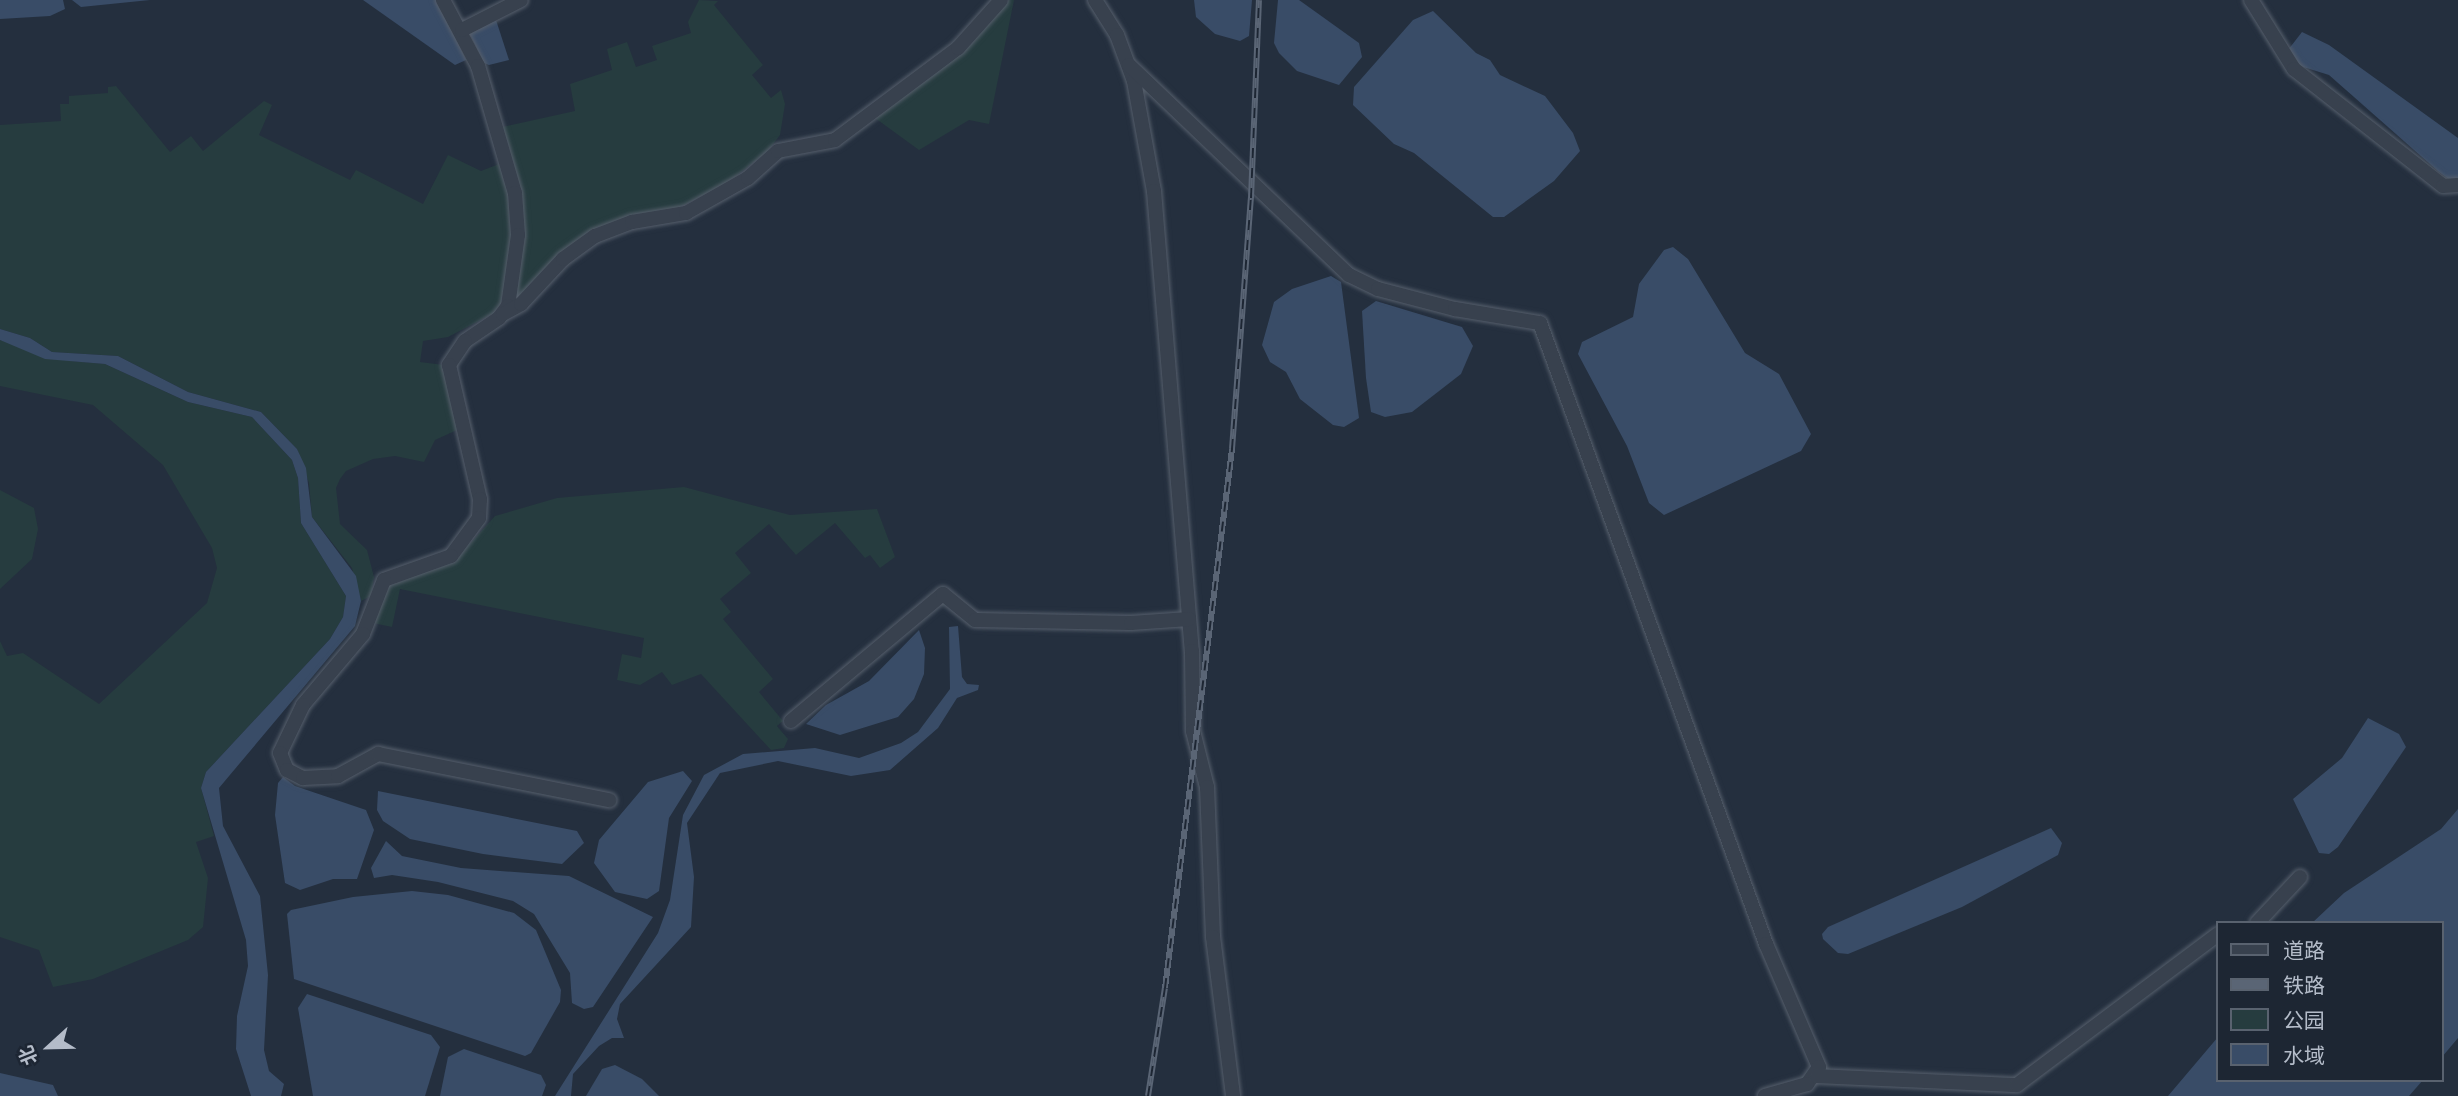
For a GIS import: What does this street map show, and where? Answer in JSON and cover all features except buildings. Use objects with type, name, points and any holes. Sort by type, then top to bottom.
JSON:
[{"type":"street","points":[[443,0],[462,30],[514,181],[518,235],[514,280],[502,315]]},
{"type":"street","points":[[462,30],[521,0]]},
{"type":"street","points":[[609,800],[378,754],[338,776],[303,779],[287,770],[280,753],[303,705],[363,634],[384,580],[451,556],[479,518],[480,499],[449,365],[465,341],[521,304],[563,259],[595,236],[632,222],[686,213],[748,178],[778,151],[835,140],[958,48],[1001,0]]},
{"type":"street","points":[[1095,0],[1129,65],[1143,114],[1154,191],[1189,619],[1193,732],[1207,787],[1213,937],[1233,1096]]},
{"type":"street","points":[[2251,0],[2294,69],[2443,186],[2458,185]]},
{"type":"street","points":[[1129,65],[1349,275],[1378,289],[1455,309],[1540,323],[1766,944],[1818,1064],[1817,1076]]},
{"type":"street","points":[[791,721],[943,594],[975,620],[1131,623],[1189,619]]},
{"type":"street","points":[[2259,921],[2300,877]]},
{"type":"street","points":[[1765,1096],[1802,1086],[1817,1076],[2017,1085],[2216,935]]},
{"type":"green space","points":[[699,0],[718,1],[714,5],[763,65],[752,75],[771,98],[781,90],[785,104],[780,135],[767,152],[727,183],[670,212],[596,228],[565,250],[525,297],[448,337],[423,341],[420,362],[444,365],[457,430],[435,440],[424,462],[395,456],[373,459],[346,471],[340,479],[336,488],[340,524],[367,550],[374,577],[371,596],[361,601],[352,568],[312,517],[309,483],[297,449],[261,412],[188,392],[118,356],[52,352],[30,338],[0,329],[0,125],[61,121],[60,104],[69,104],[69,96],[108,93],[108,87],[116,86],[170,152],[191,136],[203,151],[264,101],[272,105],[259,135],[350,180],[356,170],[423,204],[448,155],[481,171],[512,159],[498,128],[575,111],[570,84],[612,70],[607,49],[627,42],[636,67],[657,60],[652,46],[691,33],[688,22]]},
{"type":"green space","points":[[1009,0],[1014,0],[989,124],[969,120],[919,150],[875,118],[975,38]]},
{"type":"green space","points":[[0,340],[71,361],[105,364],[188,402],[252,417],[292,460],[298,478],[301,523],[346,596],[343,617],[330,639],[206,772],[201,788],[214,836],[196,842],[208,878],[203,927],[188,940],[93,979],[53,987],[39,950],[0,937],[0,641],[7,656],[23,653],[99,704],[207,603],[217,568],[212,548],[163,465],[93,405],[0,386]]},
{"type":"green space","points":[[684,487],[790,515],[877,509],[895,557],[880,568],[870,555],[865,558],[835,523],[796,555],[769,524],[735,553],[751,573],[720,599],[731,612],[723,619],[773,679],[759,692],[783,721],[777,726],[788,739],[784,748],[771,750],[701,674],[672,685],[662,672],[640,685],[617,680],[622,654],[641,658],[644,638],[400,589],[392,627],[373,623],[391,582],[465,549],[495,516],[557,498]]},
{"type":"green space","points":[[0,490],[34,508],[38,529],[32,559],[0,589]]},
{"type":"water","points":[[0,0],[63,0],[65,9],[50,16],[0,19]]},
{"type":"water","points":[[72,0],[150,0],[81,7]]},
{"type":"water","points":[[363,0],[438,0],[466,60],[455,65]]},
{"type":"water","points":[[1194,0],[1252,0],[1249,36],[1240,41],[1215,34],[1196,17]]},
{"type":"water","points":[[1278,0],[1299,0],[1359,43],[1362,57],[1339,85],[1297,71],[1279,53],[1274,43]]},
{"type":"water","points":[[1433,11],[1476,53],[1490,60],[1500,75],[1545,96],[1573,133],[1580,151],[1554,181],[1504,217],[1493,217],[1414,153],[1394,144],[1353,105],[1354,87],[1413,20]]},
{"type":"water","points":[[496,20],[509,60],[489,65],[484,63],[469,32]]},
{"type":"water","points":[[2302,32],[2329,45],[2458,138],[2458,178],[2450,180],[2439,172],[2329,75],[2300,66],[2288,50]]},
{"type":"water","points":[[1673,247],[1688,259],[1745,353],[1779,374],[1811,434],[1801,451],[1664,515],[1649,503],[1627,446],[1578,354],[1582,342],[1633,317],[1639,284],[1664,250]]},
{"type":"water","points":[[1331,276],[1341,282],[1359,418],[1344,427],[1333,425],[1300,399],[1286,372],[1270,362],[1262,345],[1274,302],[1292,289]]},
{"type":"water","points":[[1376,301],[1462,327],[1473,346],[1461,374],[1412,412],[1385,417],[1371,412],[1362,311]]},
{"type":"water","points":[[0,329],[30,338],[52,352],[118,356],[188,392],[261,412],[297,449],[306,468],[312,517],[356,576],[361,601],[355,626],[219,788],[223,826],[260,896],[268,975],[264,1050],[269,1071],[284,1084],[281,1096],[251,1096],[236,1049],[237,1016],[248,966],[246,940],[201,788],[206,772],[330,639],[343,617],[346,596],[301,523],[298,478],[292,460],[252,417],[188,402],[105,364],[45,359],[0,340]]},
{"type":"water","points":[[958,626],[962,677],[967,684],[979,685],[978,690],[957,698],[938,728],[890,770],[851,776],[778,761],[720,773],[687,823],[694,877],[691,927],[620,1004],[617,1019],[624,1038],[612,1038],[599,1046],[573,1074],[571,1096],[555,1096],[658,933],[670,900],[683,815],[704,775],[743,754],[815,748],[859,758],[901,743],[918,732],[950,689],[949,627]]},
{"type":"water","points":[[919,630],[925,648],[924,674],[914,699],[898,717],[840,735],[806,724],[826,705],[869,681]]},
{"type":"water","points":[[2368,718],[2399,734],[2406,747],[2338,847],[2329,854],[2319,853],[2293,799],[2342,758]]},
{"type":"water","points":[[683,771],[692,781],[669,818],[659,891],[647,899],[615,892],[594,863],[599,840],[648,782]]},
{"type":"water","points":[[283,777],[295,786],[366,810],[374,830],[357,879],[333,879],[300,890],[285,883],[275,815],[278,783]]},
{"type":"water","points":[[378,791],[577,831],[584,843],[562,864],[483,854],[410,839],[383,821],[377,810]]},
{"type":"water","points":[[2458,809],[2458,1038],[2444,1055],[2444,921],[2314,921],[2344,893],[2441,829]]},
{"type":"water","points":[[2051,828],[2062,843],[2058,855],[1962,907],[1848,954],[1838,953],[1823,939],[1822,934],[1828,927]]},
{"type":"water","points":[[386,841],[402,856],[461,868],[569,876],[653,917],[593,1007],[584,1009],[572,1003],[570,973],[534,914],[513,901],[438,882],[392,875],[374,878],[371,868]]},
{"type":"water","points":[[412,891],[448,895],[514,913],[536,930],[561,990],[560,1002],[531,1053],[525,1056],[294,979],[287,914],[291,910],[353,897]]},
{"type":"water","points":[[307,994],[431,1035],[440,1047],[425,1096],[313,1096],[298,1008]]},
{"type":"water","points":[[2216,1039],[2216,1082],[2421,1082],[2409,1096],[2168,1096]]},
{"type":"water","points":[[464,1049],[541,1075],[546,1085],[542,1096],[440,1096],[448,1057]]},
{"type":"water","points":[[615,1065],[642,1079],[659,1096],[586,1096],[602,1069]]},
{"type":"water","points":[[0,1073],[53,1085],[58,1096],[0,1096]]},
{"type":"railway","points":[[1148,1096],[1165,988],[1232,449],[1251,198],[1259,0]]}]
